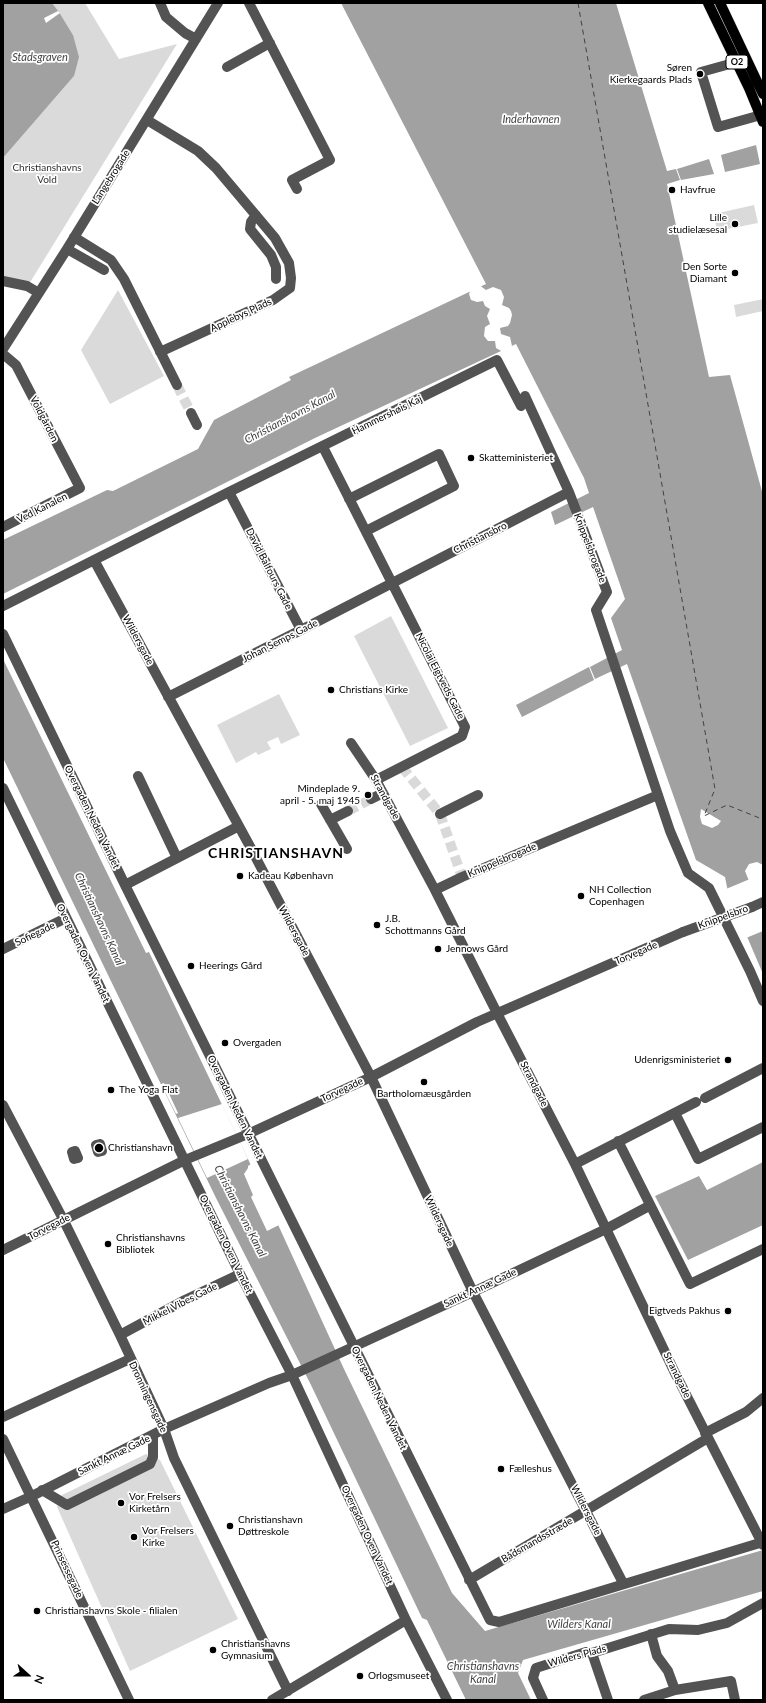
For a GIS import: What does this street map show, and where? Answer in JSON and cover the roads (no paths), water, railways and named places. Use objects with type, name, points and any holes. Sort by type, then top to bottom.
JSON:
[{"type":"main road","name":"O2","points":[[708,3],[737,62],[762,119]]},
{"type":"main road","name":"O2","points":[[720,3],[763,94]]},
{"type":"street","points":[[160,3],[166,17],[185,33],[196,39]]},
{"type":"street","name":"Langebrogade","points":[[3,349],[67,249],[218,3]]},
{"type":"street","points":[[249,3],[330,160],[292,180],[297,189]]},
{"type":"street","points":[[226,67],[270,43]]},
{"type":"street","points":[[737,62],[701,72],[718,128],[762,119]]},
{"type":"street","name":"Applebys Plads","points":[[146,120],[198,151],[216,168],[275,238],[289,263],[291,278],[290,288],[273,300],[160,352]]},
{"type":"street","points":[[256,216],[251,222],[250,229],[271,255],[276,267],[276,278]]},
{"type":"street","points":[[74,237],[111,260],[124,279],[177,385]]},
{"type":"street","points":[[67,249],[104,270]]},
{"type":"street","points":[[3,281],[27,286],[39,293]]},
{"type":"street","name":"Voldgården","points":[[3,354],[16,365],[80,488]]},
{"type":"street","name":"Hammershøis Kaj","points":[[6,604],[497,360],[521,406]]},
{"type":"street","name":"Knippelsbrogade","points":[[525,396],[570,495],[607,592],[596,610],[658,795],[688,873],[709,888],[750,971],[763,1001]]},
{"type":"street","points":[[191,413],[196,425]]},
{"type":"street","name":"Nicolai Eigtveds Gade","points":[[323,447],[465,727],[465,732],[462,736],[376,780]]},
{"type":"street","points":[[349,499],[439,454],[454,486],[366,531]]},
{"type":"street","name":"Ved Kanalen","points":[[3,527],[80,488]]},
{"type":"street","name":"David Balfours Gade","points":[[229,492],[301,630]]},
{"type":"street","name":"Christiansbro","points":[[392,583],[570,495]]},
{"type":"street","name":"Wildersgade","points":[[94,560],[137,636],[168,697],[239,826],[371,1077],[473,1292],[623,1583]]},
{"type":"street","name":"Johan Semps Gade","points":[[168,697],[392,583]]},
{"type":"street","name":"Overgaden Neden Vandet","points":[[3,634],[246,1135],[354,1347],[469,1580]]},
{"type":"street","name":"Strandgade","points":[[351,743],[376,780],[436,890],[498,1015],[575,1164],[707,1435],[763,1543]]},
{"type":"street","points":[[138,776],[177,858]]},
{"type":"street","name":"Overgaden Oven Vandet","points":[[3,788],[66,918],[189,1159],[240,1274],[292,1375],[406,1620],[447,1700]]},
{"type":"street","points":[[371,799],[383,793]]},
{"type":"street","points":[[440,814],[478,795]]},
{"type":"street","name":"Knippelsbrogade","points":[[436,890],[462,877],[658,795]]},
{"type":"street","points":[[321,804],[347,849]]},
{"type":"street","points":[[330,820],[348,811]]},
{"type":"street","points":[[125,885],[239,826]]},
{"type":"street","name":"Knippelsbro","points":[[683,932],[763,902]]},
{"type":"street","name":"Sofiegade","points":[[3,949],[66,918]]},
{"type":"street","name":"Torvegade","points":[[3,1250],[63,1219],[189,1159],[246,1135],[371,1077],[477,1022],[498,1015],[550,990],[683,932]]},
{"type":"street","points":[[575,1164],[763,1068]]},
{"type":"street","name":"Dronningensgade","points":[[3,1105],[63,1219],[120,1335],[164,1429],[174,1458],[288,1691]]},
{"type":"street","points":[[675,1113],[698,1159],[763,1127]]},
{"type":"street","points":[[618,1142],[690,1284],[763,1249]]},
{"type":"street","name":"Sankt Annæ Gade","points":[[3,1509],[153,1436],[164,1429],[354,1347],[606,1229],[650,1206]]},
{"type":"street","name":"Mikkel Vibes Gade","points":[[120,1335],[185,1300],[240,1274]]},
{"type":"street","points":[[3,1417],[130,1359]]},
{"type":"street","points":[[707,1435],[746,1412],[763,1398]]},
{"type":"street","name":"Bådsmandsstræde","points":[[469,1580],[587,1511],[707,1435]]},
{"type":"street","points":[[42,1490],[67,1505],[74,1502],[150,1464],[152,1457],[153,1436]]},
{"type":"street","name":"Prinsessegade","points":[[3,1439],[32,1496],[129,1700]]},
{"type":"street","points":[[469,1580],[490,1620],[499,1622],[623,1583],[763,1543]]},
{"type":"street","name":"Wilders Plads","points":[[543,1700],[533,1678],[536,1668],[586,1652],[592,1653],[669,1628],[698,1630],[727,1623],[763,1603]]},
{"type":"street","points":[[272,1700],[406,1620]]},
{"type":"street","points":[[651,1634],[658,1656],[668,1671],[675,1690]]},
{"type":"street","points":[[592,1653],[608,1700]]},
{"type":"street","points":[[644,1700],[675,1690],[731,1681],[735,1700]]},
{"type":"water","name":"Stadsgraven","points":[[3,3],[52,3],[73,35],[79,57],[74,76],[3,158]]},
{"type":"water","name":"Inderhavnen","points":[[341,3],[616,3],[667,171],[676,169],[680,180],[667,184],[709,377],[730,375],[763,495],[763,865],[757,862],[749,864],[745,871],[763,916],[763,974],[728,892],[725,877],[696,860],[627,664],[595,679],[590,667],[622,650],[611,618],[625,599],[593,507],[555,525],[551,512],[589,493],[584,478],[516,344],[315,438],[3,594],[3,540],[107,490],[113,491],[198,449],[214,420],[291,380],[289,377],[486,284]]},
{"type":"water","points":[[756,145],[760,164],[725,172],[721,155]]},
{"type":"water","points":[[709,159],[714,174],[681,180],[677,169]]},
{"type":"water","name":"Christianshavns Kanal","points":[[3,659],[146,953],[149,952],[248,1159],[344,1369],[452,1593],[485,1631],[763,1550],[763,1591],[523,1660],[518,1673],[531,1700],[466,1700],[427,1620],[422,1618],[311,1385],[216,1198],[3,758]]},
{"type":"water","points":[[589,667],[594,680],[522,717],[516,705]]},
{"type":"water","points":[[763,1162],[763,1225],[688,1260],[655,1196],[699,1176],[707,1190]]},
{"type":"tunnel","points":[[177,385],[191,413]]},
{"type":"tunnel","points":[[402,767],[440,814],[462,877]]},
{"type":"tunnel","points":[[348,811],[371,799]]},
{"type":"place","name":"Søren Kierkegaards Plads","points":[[700,74]]},
{"type":"place","name":"Havfrue","points":[[672,190]]},
{"type":"place","name":"Lille studielæsesal","points":[[735,224]]},
{"type":"place","name":"Den Sorte Diamant","points":[[735,273]]},
{"type":"place","name":"Skatteministeriet","points":[[471,458]]},
{"type":"place","name":"Christians Kirke","points":[[331,690]]},
{"type":"place","name":"Mindeplade 9. april - 5. maj 1945","points":[[368,795]]},
{"type":"place","name":"Kadeau København","points":[[240,876]]},
{"type":"place","name":"NH Collection Copenhagen","points":[[581,896]]},
{"type":"place","name":"J.B. Schottmanns Gård","points":[[377,925]]},
{"type":"place","name":"Jennows Gård","points":[[438,949]]},
{"type":"place","name":"Heerings Gård","points":[[191,966]]},
{"type":"place","name":"Overgaden","points":[[225,1043]]},
{"type":"place","name":"Udenrigsministeriet","points":[[728,1060]]},
{"type":"place","name":"Bartholomæusgården","points":[[424,1082]]},
{"type":"place","name":"The Yoga Flat","points":[[111,1090]]},
{"type":"place","name":"Christianshavn","points":[[99,1148]]},
{"type":"place","name":"Christianshavns Bibliotek","points":[[108,1244]]},
{"type":"place","name":"Eigtveds Pakhus","points":[[728,1311]]},
{"type":"place","name":"Fælleshus","points":[[501,1469]]},
{"type":"place","name":"Vor Frelsers Kirketårn","points":[[121,1503]]},
{"type":"place","name":"Christianshavn Døttreskole","points":[[230,1526]]},
{"type":"place","name":"Vor Frelsers Kirke","points":[[134,1537]]},
{"type":"place","name":"Christianshavns Skole - filialen","points":[[37,1611]]},
{"type":"place","name":"Christianshavns Gymnasium","points":[[213,1650]]},
{"type":"place","name":"Orlogsmuseet","points":[[360,1676]]},
{"type":"district","name":"CHRISTIANSHAVN","points":[[276,853]]},
{"type":"park label","name":"Christianshavns Vold","points":[[47,174]]},
{"type":"water label","name":"Wilders Kanal","points":[[579,1624]]}]
